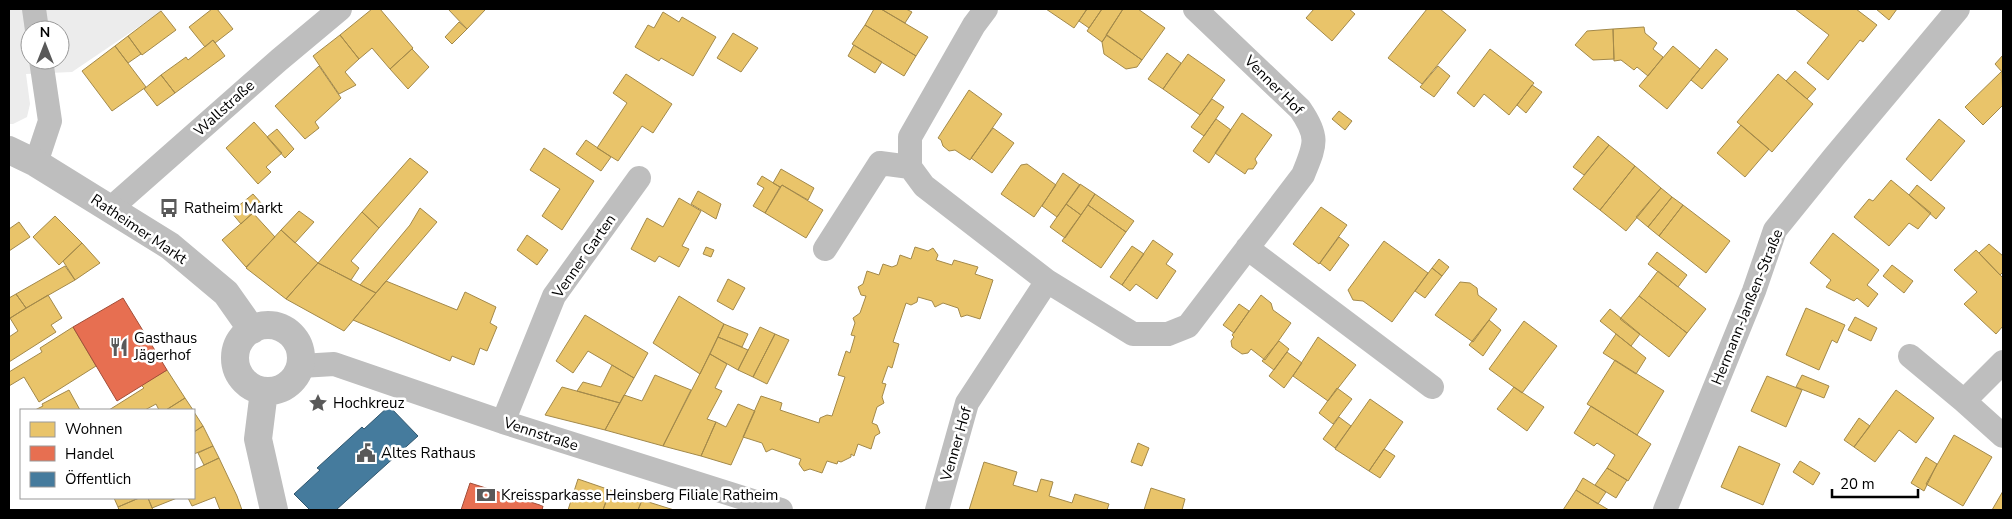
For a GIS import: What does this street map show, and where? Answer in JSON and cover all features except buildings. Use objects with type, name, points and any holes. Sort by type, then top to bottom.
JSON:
[{"type":"street","name":"Wallstraße","points":[[110,209],[279,60],[340,9]]},
{"type":"street","points":[[825,249],[880,163],[910,167],[910,137],[974,25],[986,9]]},
{"type":"street","name":"Venner Hof","points":[[910,167],[924,186],[1048,281],[1133,334],[1168,334],[1188,326],[1303,175],[1314,146],[1312,126],[1300,109],[1195,9]]},
{"type":"street","name":"Hermann-Janßen-Straße","points":[[1665,510],[1754,291],[1776,230],[1834,156],[1958,9]]},
{"type":"street","points":[[36,163],[50,121],[42,70]]},
{"type":"street","name":"Ratheimer Markt","points":[[9,150],[36,163],[170,246],[226,293],[252,330]]},
{"type":"street","name":"Venner Garten","points":[[503,422],[554,296],[639,178]]},
{"type":"street","points":[[1247,248],[1432,387]]},
{"type":"street","name":"Venner Hof","points":[[937,510],[967,403],[1048,281]]},
{"type":"street","points":[[264,326],[276,326],[288,332],[297,341],[301,353],[301,366],[297,375],[283,388],[264,391],[246,383],[236,365],[238,345],[252,330],[264,326]]},
{"type":"street","points":[[1910,356],[1964,400],[2003,436]]},
{"type":"street","points":[[1964,400],[2003,362]]},
{"type":"street","name":"Vennstraße","points":[[301,366],[334,364],[503,422],[781,510]]},
{"type":"street","points":[[264,391],[258,439],[274,510]]},
{"type":"shaded area","points":[[9,9],[165,9],[72,72],[26,74],[30,104],[27,117],[9,124]]},
{"type":"place","name":"Ratheim Markt","points":[[169,208]]},
{"type":"place","name":"Gasthaus Jägerhof","points":[[119,347]]},
{"type":"place","name":"Hochkreuz","points":[[318,403]]},
{"type":"place","name":"Altes Rathaus","points":[[366,453]]},
{"type":"place","name":"Kreissparkasse Heinsberg Filiale Ratheim","points":[[486,495]]}]
